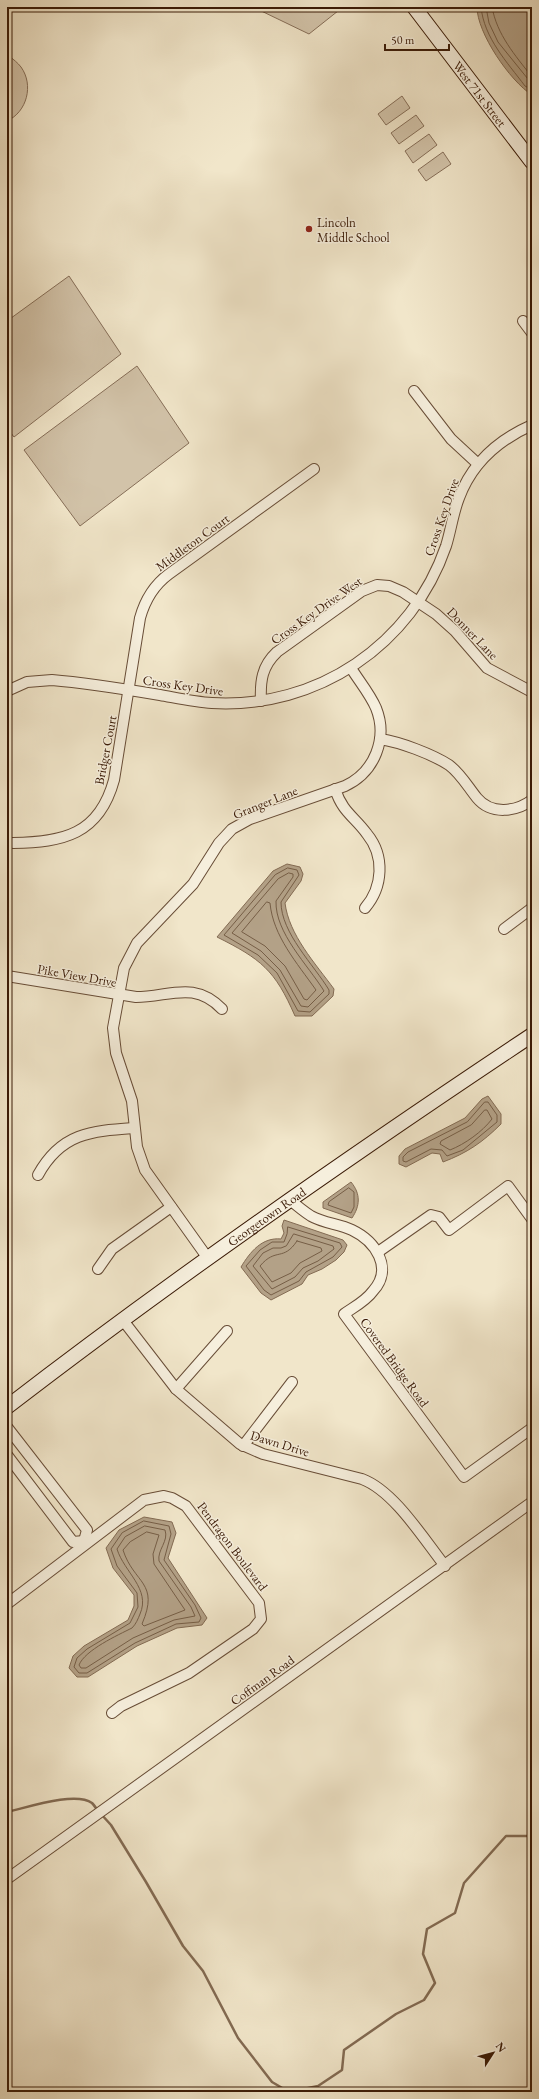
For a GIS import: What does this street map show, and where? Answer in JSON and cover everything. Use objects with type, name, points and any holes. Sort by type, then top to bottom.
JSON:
[{"type":"main road","name":"West 71st Street","points":[[414,7],[532,162]]},
{"type":"main road","name":"Georgetown Road","points":[[7,1407],[122,1319],[207,1257],[289,1199],[532,1035]]},
{"type":"street","points":[[523,321],[532,333]]},
{"type":"street","points":[[414,391],[450,439],[478,464]]},
{"type":"street","name":"Cross Key Drive","points":[[7,691],[24,683],[44,679],[129,690],[205,703],[236,703],[261,701],[312,688],[351,668],[388,639],[418,602],[431,581],[440,560],[463,487],[478,464],[505,439],[532,425]]},
{"type":"street","name":"Middleton Court","points":[[129,690],[140,618],[146,602],[157,585],[169,574],[314,469]]},
{"type":"street","name":"Cross Key Drive West","points":[[261,701],[262,677],[266,665],[273,655],[362,590],[377,585],[389,586],[403,592],[418,602]]},
{"type":"street","name":"Donner Lane","points":[[418,602],[446,622],[487,668],[532,692]]},
{"type":"street","name":"Granger Lane","points":[[121,994],[124,968],[133,948],[193,884],[227,834],[235,826],[250,819],[336,789],[352,782],[368,769],[374,758],[380,739],[379,719],[376,708],[351,668]]},
{"type":"street","name":"Bridger Court","points":[[13,843],[46,842],[66,837],[83,828],[102,809],[114,780],[129,690]]},
{"type":"street","points":[[380,739],[403,744],[449,765],[462,778],[477,798],[490,807],[501,810],[513,810],[532,800]]},
{"type":"street","points":[[336,789],[349,815],[371,839],[378,857],[380,869],[378,884],[374,895],[365,908]]},
{"type":"street","points":[[504,929],[532,908]]},
{"type":"street","name":"Pike View Drive","points":[[7,976],[121,994],[113,1028],[116,1053],[132,1101],[136,1147],[145,1170],[207,1257]]},
{"type":"street","points":[[121,994],[145,997],[173,992],[190,992],[209,999],[222,1009]]},
{"type":"street","points":[[38,1175],[57,1150],[76,1137],[98,1131],[134,1128]]},
{"type":"street","points":[[289,1199],[312,1217],[362,1235],[371,1242],[378,1252],[431,1215],[439,1217],[449,1230],[508,1186],[532,1219]]},
{"type":"street","points":[[98,1269],[112,1249],[171,1207]]},
{"type":"street","name":"Covered Bridge Road","points":[[378,1252],[382,1268],[379,1283],[370,1295],[344,1314],[464,1477],[532,1428]]},
{"type":"street","name":"Dawn Drive","points":[[122,1319],[176,1389],[243,1446],[263,1454],[362,1479],[375,1484],[391,1498],[445,1566]]},
{"type":"street","points":[[176,1389],[227,1331]]},
{"type":"street","points":[[243,1446],[292,1382]]},
{"type":"street","points":[[7,1427],[87,1530],[85,1543],[73,1542],[7,1455]]},
{"type":"street","name":"Pendragon Boulevard","points":[[7,1604],[85,1543],[144,1500],[160,1496],[172,1498],[189,1508],[258,1600],[262,1612],[261,1619],[255,1627],[189,1673],[121,1706],[112,1712]]},
{"type":"street","name":"Coffman Road","points":[[7,1879],[445,1566],[532,1502]]},
{"type":"shaded area","points":[[253,7],[343,7],[309,34]]},
{"type":"shaded area","points":[[9,56],[20,66],[25,74],[28,90],[24,105],[14,117],[7,121],[7,57]]},
{"type":"shaded area","points":[[402,96],[410,108],[386,125],[378,114]]},
{"type":"shaded area","points":[[416,115],[424,126],[399,144],[391,133]]},
{"type":"shaded area","points":[[429,134],[437,145],[413,163],[405,151]]},
{"type":"shaded area","points":[[443,152],[451,164],[426,181],[418,170]]},
{"type":"shaded area","points":[[69,276],[121,354],[14,437],[7,428],[7,321]]},
{"type":"shaded area","points":[[137,366],[189,443],[80,526],[24,450]]},
{"type":"water","points":[[477,7],[532,7],[532,95],[514,79],[496,56],[482,30],[478,18]]},
{"type":"water","points":[[287,864],[300,867],[303,874],[301,881],[285,903],[287,915],[297,937],[311,959],[334,989],[333,996],[312,1016],[295,1016],[281,987],[265,968],[245,952],[217,937],[273,871]]},
{"type":"water","points":[[488,1096],[501,1114],[501,1124],[481,1142],[460,1155],[443,1162],[440,1154],[432,1153],[406,1167],[399,1164],[399,1156],[405,1149],[465,1118],[482,1099]]},
{"type":"water","points":[[351,1182],[358,1196],[357,1209],[352,1218],[323,1208],[323,1202]]},
{"type":"water","points":[[284,1220],[343,1240],[347,1245],[344,1252],[336,1260],[322,1269],[308,1275],[302,1284],[271,1300],[261,1293],[241,1267],[248,1256],[262,1243],[268,1240],[281,1239],[284,1233],[282,1226]]},
{"type":"water","points":[[144,1517],[172,1522],[176,1533],[168,1558],[207,1618],[202,1625],[177,1628],[137,1646],[88,1677],[77,1677],[69,1668],[73,1656],[84,1646],[128,1620],[134,1606],[134,1595],[113,1568],[106,1548],[119,1530]]},
{"type":"waterway","points":[[7,1812],[50,1802],[74,1799],[92,1803],[98,1811]]},
{"type":"waterway","points":[[101,1814],[111,1825],[183,1946],[203,1971],[238,2038],[272,2082],[289,2092],[318,2086],[342,2070],[344,2050],[396,2014],[424,2000],[435,1983],[423,1954],[427,1929],[455,1913],[464,1883],[506,1836],[532,1837]]},
{"type":"place","name":"Lincoln Middle School","points":[[309,229]]}]
